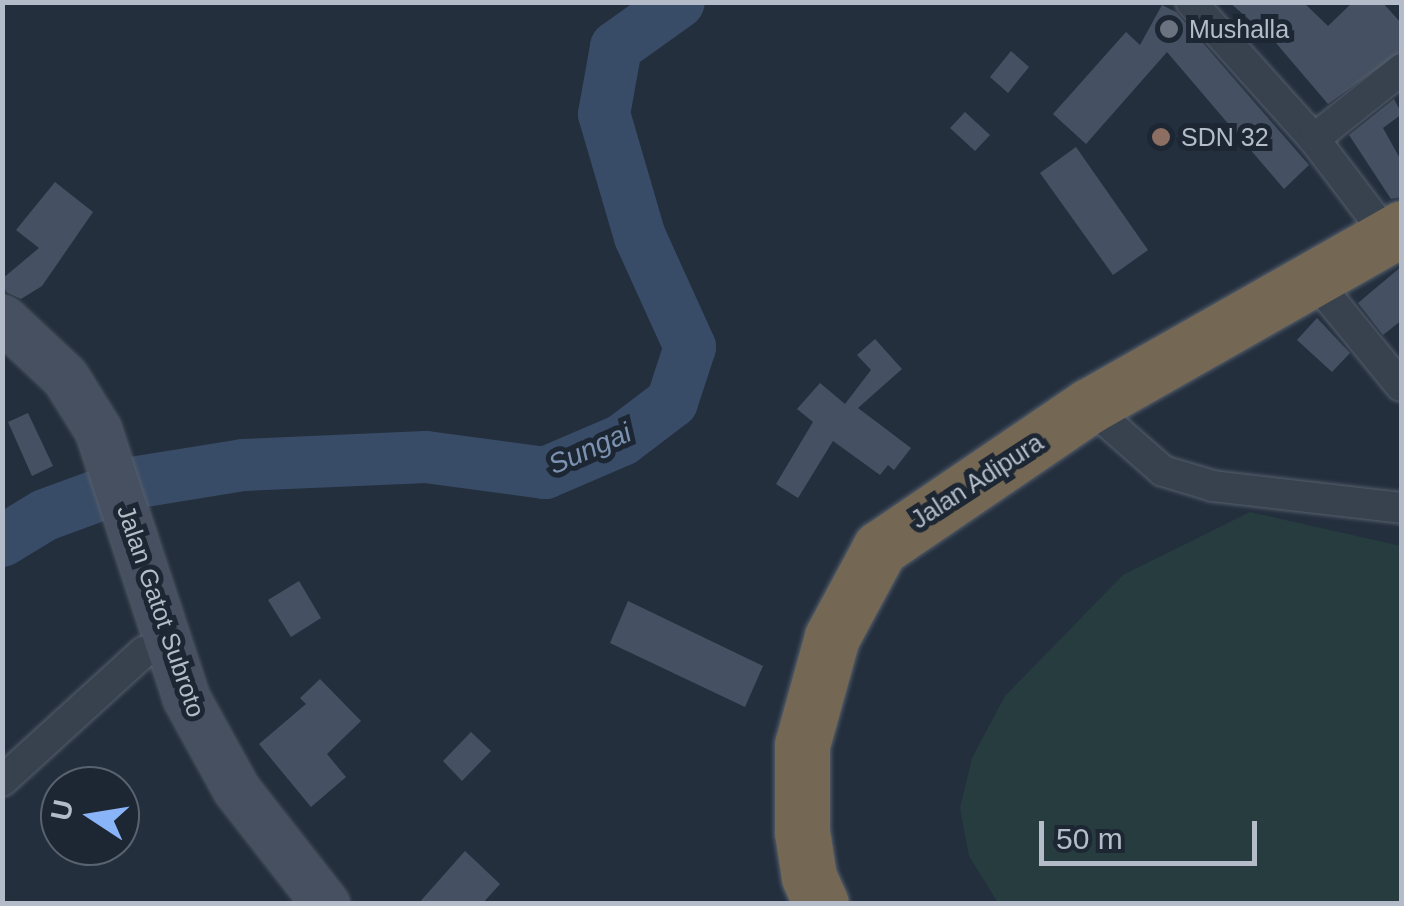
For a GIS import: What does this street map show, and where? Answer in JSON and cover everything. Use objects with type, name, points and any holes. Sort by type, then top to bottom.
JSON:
[{"type":"highway","name":"Jalan Adipura","points":[[822,904],[809,878],[802,832],[802,745],[832,637],[855,586],[893,538],[1089,406],[1394,232]]},
{"type":"street","points":[[1191,2],[1394,232]]},
{"type":"street","points":[[1314,139],[1402,69]]},
{"type":"street","points":[[1312,276],[1401,386]]},
{"type":"street","name":"Jalan Gatot Subroto","points":[[2,318],[65,377],[130,560],[186,698],[236,789],[326,904]]},
{"type":"street","name":"Jalan Gatot Subroto","points":[[2,348],[88,441]]},
{"type":"street","points":[[1089,406],[1163,471],[1213,486],[1402,508]]},
{"type":"street","name":"Jalan Gatot Subroto","points":[[130,560],[144,652],[192,767],[230,829],[295,904]]},
{"type":"street","points":[[2,781],[144,652]]},
{"type":"green space","points":[[1250,512],[1401,546],[1401,903],[998,903],[969,856],[960,808],[972,758],[1005,696],[1123,575]]},
{"type":"building","points":[[1229,2],[1303,2],[1328,26],[1353,2],[1382,2],[1402,24],[1402,51],[1328,104],[1276,43]]},
{"type":"building","points":[[1162,5],[1176,12],[1309,165],[1284,189],[1167,52],[1086,144],[1053,114],[1126,32],[1140,45]]},
{"type":"building","points":[[1011,51],[1029,67],[1008,93],[990,77]]},
{"type":"building","points":[[1394,99],[1402,114],[1383,128],[1402,162],[1402,197],[1391,199],[1349,135]]},
{"type":"building","points":[[965,112],[990,135],[975,151],[950,128]]},
{"type":"building","points":[[1076,147],[1148,250],[1113,275],[1040,173]]},
{"type":"building","points":[[55,182],[93,212],[42,286],[21,299],[6,292],[2,279],[39,248],[16,230]]},
{"type":"building","points":[[1402,266],[1402,320],[1383,335],[1358,303]]},
{"type":"building","points":[[1317,318],[1350,353],[1332,372],[1297,340]]},
{"type":"building","points":[[875,339],[902,369],[858,408],[911,448],[894,470],[888,465],[880,475],[833,441],[798,498],[776,484],[813,422],[797,409],[820,383],[845,404],[871,370],[857,355]]},
{"type":"building","points":[[28,413],[53,466],[32,476],[8,422]]},
{"type":"building","points":[[299,581],[321,618],[291,637],[268,600]]},
{"type":"building","points":[[628,601],[763,666],[745,707],[610,643]]},
{"type":"building","points":[[320,679],[361,721],[327,754],[346,777],[311,807],[259,744],[306,704],[300,698]]},
{"type":"building","points":[[471,732],[491,751],[462,781],[443,761]]},
{"type":"building","points":[[465,851],[500,884],[482,904],[418,904]]},
{"type":"waterway","name":"Sungai","points":[[2,541],[45,515],[132,483],[243,465],[426,457],[545,473],[622,440],[672,402],[690,347],[640,237],[604,114],[616,47],[679,2]]},
{"type":"place","name":"Mushalla","points":[[1169,29]]},
{"type":"place","name":"SDN 32","points":[[1161,137]]}]
